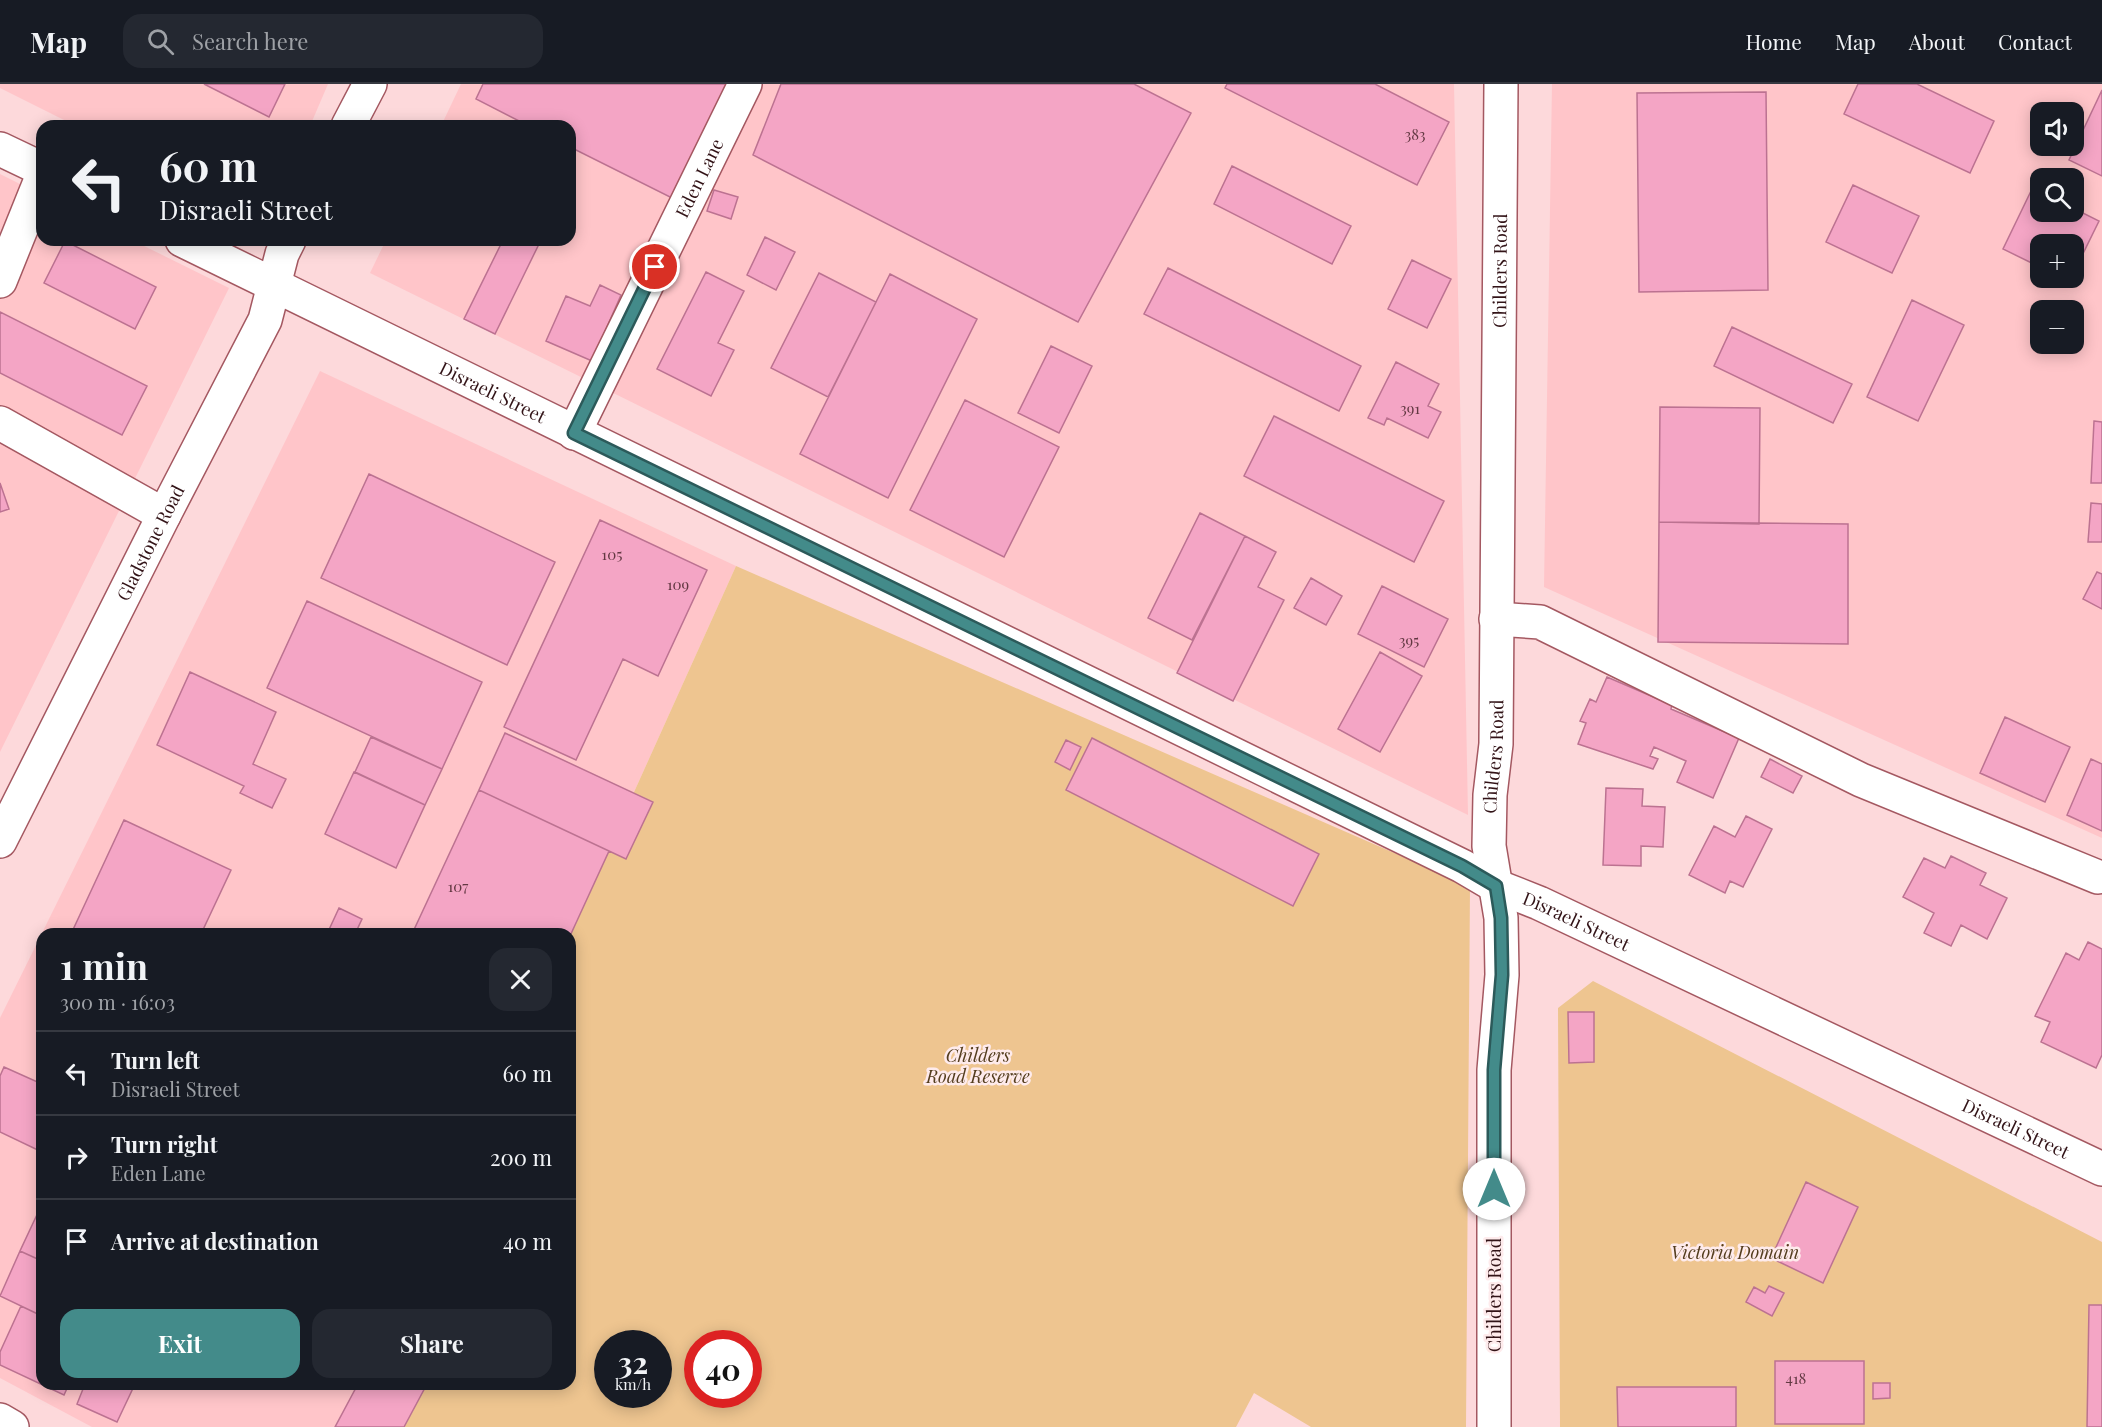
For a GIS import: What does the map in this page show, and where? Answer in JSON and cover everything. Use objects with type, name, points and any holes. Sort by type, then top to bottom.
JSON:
[{"type":"street","points":[[351,120],[370,84]]},
{"type":"street","name":"Eden Lane","points":[[574,433],[744,84]]},
{"type":"street","name":"Childers Road","points":[[1494,1427],[1494,1070],[1502,975],[1501,918],[1489,846],[1490,795],[1496,744],[1501,84]]},
{"type":"street","points":[[0,149],[36,166]]},
{"type":"street","points":[[0,281],[36,192]]},
{"type":"street","name":"Disraeli Street","points":[[194,246],[1462,866],[1496,886],[1539,903],[2102,1169]]},
{"type":"street","name":"Gladstone Road","points":[[0,841],[265,320],[286,246]]},
{"type":"street","points":[[0,423],[164,515]]},
{"type":"street","points":[[1496,619],[1540,622],[1862,780],[2098,877]]},
{"type":"street","points":[[0,1420],[12,1427]]},
{"type":"shaded area","points":[[0,84],[328,84],[313,120],[64,120],[0,88]]},
{"type":"shaded area","points":[[461,84],[1454,84],[1468,815],[370,273],[383,246],[576,246],[576,120],[444,120]]},
{"type":"shaded area","points":[[1552,84],[2102,84],[2102,838],[1544,587]]},
{"type":"shaded area","points":[[0,174],[36,192],[36,246],[144,246],[229,288],[0,752]]},
{"type":"shaded area","points":[[320,371],[736,566],[573,928],[45,928]]},
{"type":"shaded area","points":[[36,945],[36,1390],[365,1390],[348,1427],[92,1427],[0,1378],[0,1018]]},
{"type":"green space","name":"Childers Road Reserve","points":[[736,566],[1470,886],[1466,1427],[1311,1427],[1254,1393],[1236,1427],[348,1427],[365,1390],[576,1390],[576,928],[573,928]]},
{"type":"green space","name":"Victoria Domain","points":[[1593,981],[2102,1242],[2102,1427],[1560,1427],[1558,1008]]},
{"type":"building","points":[[204,84],[285,84],[269,117]]},
{"type":"building","points":[[483,84],[729,84],[672,198],[576,150],[576,120],[517,120],[476,99]]},
{"type":"building","points":[[781,84],[1134,84],[1191,113],[1078,322],[753,155]]},
{"type":"building","points":[[1227,84],[1375,84],[1449,122],[1417,185],[1225,88]]},
{"type":"building","points":[[1858,84],[1917,84],[1994,121],[1970,173],[1844,114]]},
{"type":"building","points":[[2102,90],[2102,176],[2069,160],[2071,156],[2084,156],[2084,128]]},
{"type":"building","points":[[1766,92],[1768,290],[1639,292],[1637,93]]},
{"type":"building","points":[[1232,166],[1351,226],[1332,264],[1214,204]]},
{"type":"building","points":[[1853,185],[1919,216],[1892,273],[1826,242]]},
{"type":"building","points":[[714,190],[738,197],[731,219],[707,211]]},
{"type":"building","points":[[2030,193],[2030,222],[2084,222],[2084,214],[2099,221],[2084,252],[2084,234],[2030,234],[2030,262],[2003,249]]},
{"type":"building","points":[[765,237],[795,252],[776,290],[747,275]]},
{"type":"building","points":[[62,246],[75,246],[156,287],[135,329],[44,283]]},
{"type":"building","points":[[500,246],[538,246],[495,334],[464,319]]},
{"type":"building","points":[[1412,260],[1451,279],[1427,328],[1388,309]]},
{"type":"building","points":[[1168,268],[1361,366],[1339,411],[1144,314]]},
{"type":"building","points":[[706,272],[744,291],[718,343],[734,350],[711,396],[657,369]]},
{"type":"building","points":[[819,273],[876,302],[828,397],[771,368]]},
{"type":"building","points":[[890,274],[977,319],[888,498],[800,454]]},
{"type":"building","points":[[600,285],[621,295],[592,361],[546,341],[566,296],[590,306]]},
{"type":"building","points":[[1912,300],[1964,325],[1918,421],[1867,397]]},
{"type":"building","points":[[0,312],[147,386],[122,435],[0,373]]},
{"type":"building","points":[[1732,327],[1852,384],[1833,423],[1714,366]]},
{"type":"building","points":[[1051,346],[1092,366],[1059,433],[1018,413]]},
{"type":"building","points":[[1396,362],[1439,384],[1428,406],[1441,412],[1428,438],[1387,418],[1384,425],[1368,418]]},
{"type":"building","points":[[965,400],[1059,447],[1004,557],[910,510]]},
{"type":"building","points":[[1660,407],[1760,408],[1759,524],[1659,522]]},
{"type":"building","points":[[1274,416],[1444,501],[1414,562],[1244,476]]},
{"type":"building","points":[[2094,421],[2102,422],[2102,483],[2091,483]]},
{"type":"building","points":[[369,474],[555,562],[507,665],[321,578]]},
{"type":"building","points":[[0,483],[9,509],[0,512]]},
{"type":"building","points":[[2091,503],[2102,504],[2102,542],[2088,542]]},
{"type":"building","points":[[1200,513],[1245,536],[1192,640],[1148,618]]},
{"type":"building","points":[[600,520],[707,570],[658,676],[623,659],[576,760],[504,727]]},
{"type":"building","points":[[1659,522],[1848,524],[1848,644],[1658,642]]},
{"type":"building","points":[[1245,536],[1276,552],[1258,587],[1284,600],[1233,701],[1177,673]]},
{"type":"building","points":[[2097,572],[2102,574],[2102,609],[2083,599]]},
{"type":"building","points":[[1311,578],[1342,596],[1326,625],[1294,608]]},
{"type":"building","points":[[1382,586],[1448,619],[1424,667],[1358,634]]},
{"type":"building","points":[[307,601],[482,682],[442,769],[267,688]]},
{"type":"building","points":[[1380,652],[1422,676],[1380,752],[1338,729]]},
{"type":"building","points":[[190,672],[276,712],[253,764],[286,779],[272,808],[240,793],[244,786],[157,745]]},
{"type":"building","points":[[1607,677],[1672,705],[1671,709],[1739,738],[1713,798],[1677,782],[1686,761],[1654,747],[1650,756],[1658,759],[1653,769],[1578,744],[1586,723],[1580,721],[1590,699],[1596,702]]},
{"type":"building","points":[[2005,717],[2070,747],[2045,802],[1980,773]]},
{"type":"building","points":[[505,733],[653,802],[626,859],[479,790]]},
{"type":"building","points":[[371,737],[442,769],[425,805],[355,772]]},
{"type":"building","points":[[1092,738],[1319,854],[1293,906],[1066,790]]},
{"type":"building","points":[[1066,740],[1081,747],[1070,770],[1055,762]]},
{"type":"building","points":[[1770,759],[1802,776],[1793,793],[1761,777]]},
{"type":"building","points":[[2091,759],[2102,764],[2102,831],[2067,815]]},
{"type":"building","points":[[354,772],[425,805],[396,868],[325,834]]},
{"type":"building","points":[[1606,788],[1643,789],[1642,806],[1665,807],[1663,847],[1641,846],[1641,866],[1603,865]]},
{"type":"building","points":[[479,790],[609,851],[574,928],[415,928]]},
{"type":"building","points":[[1746,816],[1772,829],[1743,887],[1730,881],[1725,893],[1689,875],[1714,826],[1735,837]]},
{"type":"building","points":[[124,820],[231,870],[204,928],[74,928]]},
{"type":"building","points":[[1951,856],[1986,873],[1980,885],[2007,898],[1987,939],[1961,925],[1951,946],[1924,933],[1934,913],[1903,897],[1924,858],[1945,868]]},
{"type":"building","points":[[339,908],[362,919],[358,928],[330,928]]},
{"type":"building","points":[[2088,942],[2102,949],[2102,1055],[2096,1068],[2041,1042],[2050,1022],[2035,1016],[2066,953],[2079,960]]},
{"type":"building","points":[[1568,1012],[1594,1012],[1594,1062],[1569,1063]]},
{"type":"building","points":[[4,1067],[36,1081],[36,1149],[0,1132],[0,1076]]},
{"type":"building","points":[[1806,1182],[1858,1207],[1823,1283],[1771,1258]]},
{"type":"building","points":[[36,1217],[36,1258],[20,1251]]},
{"type":"building","points":[[20,1251],[36,1258],[36,1313],[0,1296]]},
{"type":"building","points":[[1769,1286],[1784,1293],[1772,1316],[1746,1302],[1754,1287],[1765,1293]]},
{"type":"building","points":[[2089,1305],[2102,1305],[2102,1427],[2087,1427]]},
{"type":"building","points":[[21,1306],[36,1313],[36,1382],[0,1365],[0,1352]]},
{"type":"building","points":[[1775,1361],[1864,1361],[1864,1424],[1775,1424]]},
{"type":"building","points":[[1873,1383],[1890,1383],[1890,1398],[1873,1399]]},
{"type":"building","points":[[1617,1387],[1736,1387],[1736,1427],[1618,1427]]},
{"type":"building","points":[[53,1390],[66,1390],[64,1395]]},
{"type":"building","points":[[83,1390],[132,1390],[117,1422],[77,1404]]},
{"type":"building","points":[[355,1390],[424,1390],[404,1427],[335,1427]]},
{"type":"route","points":[[655,267],[574,433],[1435,855],[1462,866],[1496,886],[1501,918],[1502,975],[1494,1070],[1494,1189]]}]
